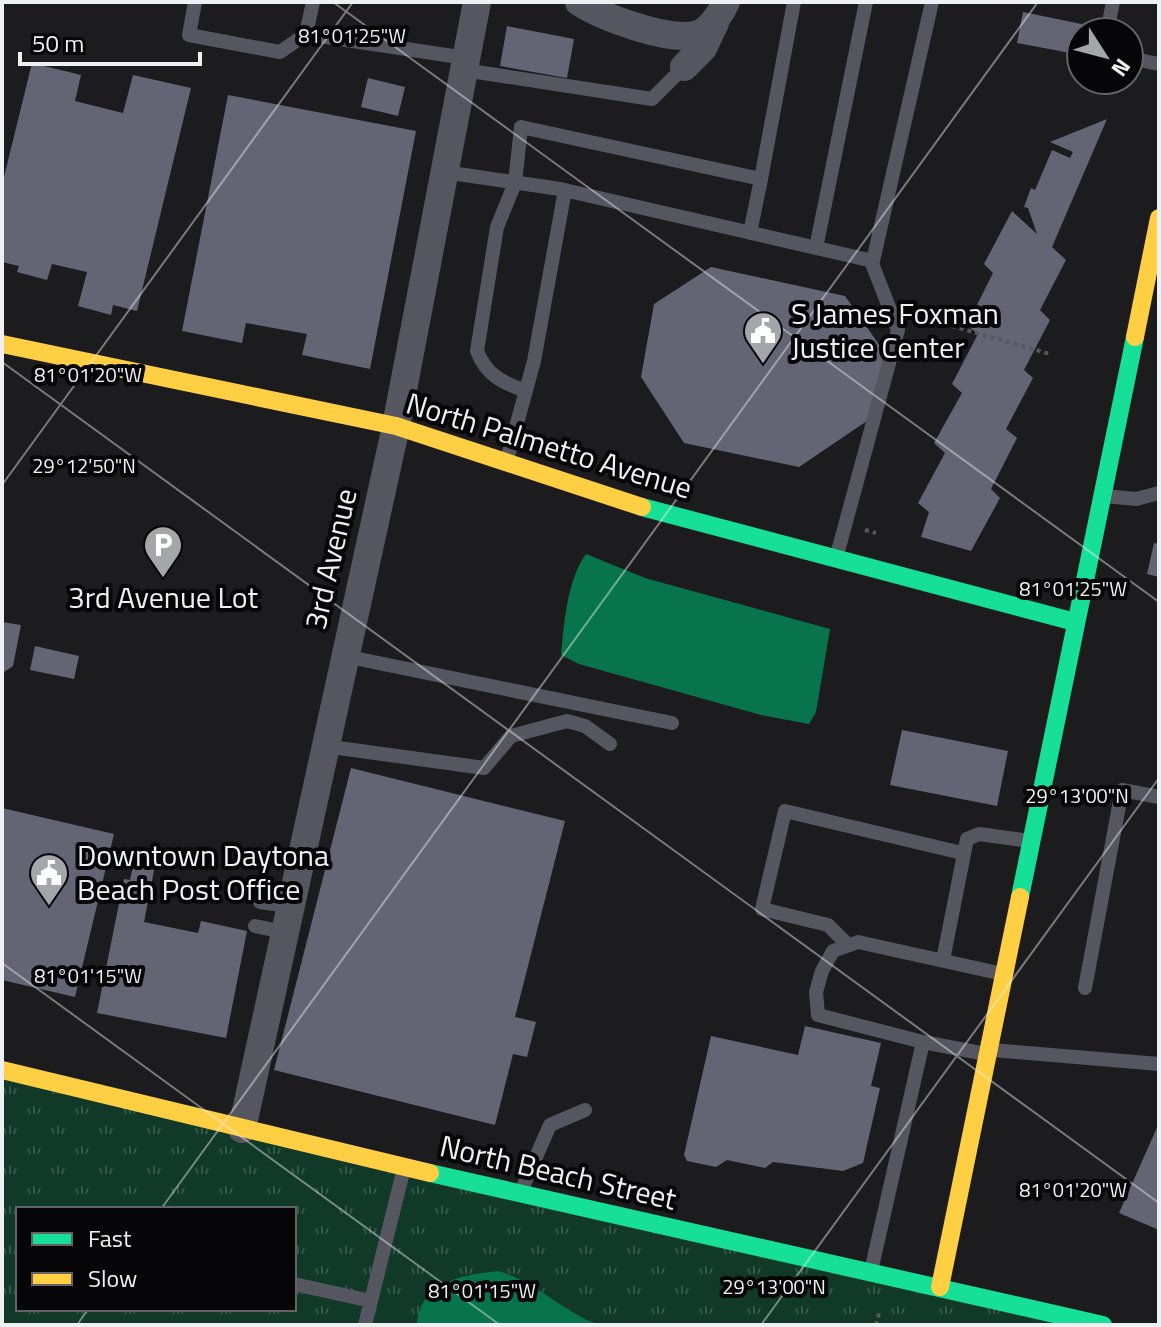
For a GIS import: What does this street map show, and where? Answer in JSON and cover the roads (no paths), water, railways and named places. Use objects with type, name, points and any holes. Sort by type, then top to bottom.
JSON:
[{"type":"street","name":"3rd Avenue","points":[[242,1129],[323,746],[396,426],[477,2]]},
{"type":"street","points":[[579,2],[595,12],[655,31],[681,35],[699,34],[719,5]]},
{"type":"street","points":[[684,67],[703,48],[719,5]]},
{"type":"street","points":[[940,1287],[1159,218]]},
{"type":"street","name":"North Palmetto Avenue","points":[[2,344],[396,426],[606,497],[1075,622]]},
{"type":"street","name":"North Beach Street","points":[[2,1070],[404,1167],[1103,1325]]},
{"type":"lane","points":[[195,2],[189,35],[280,52],[306,34],[313,2]]},
{"type":"lane","points":[[750,233],[794,2]]},
{"type":"lane","points":[[816,248],[866,2]]},
{"type":"lane","points":[[836,558],[898,330],[871,261],[932,2]]},
{"type":"lane","points":[[306,34],[652,99],[684,67]]},
{"type":"lane","points":[[526,391],[506,384],[483,368],[477,351],[497,227],[515,183],[521,127],[761,179]]},
{"type":"lane","points":[[444,172],[565,190],[871,261]]},
{"type":"lane","points":[[507,461],[526,391],[565,190]]},
{"type":"lane","points":[[1100,496],[1136,499],[1159,493]]},
{"type":"lane","points":[[344,656],[672,723]]},
{"type":"lane","points":[[323,746],[484,768],[511,736],[567,721],[585,726],[610,744]]},
{"type":"lane","points":[[1085,988],[1122,790],[1159,797]]},
{"type":"lane","points":[[848,945],[828,925],[762,909],[785,811],[962,853]]},
{"type":"lane","points":[[943,960],[967,839],[979,834],[1030,841]]},
{"type":"lane","points":[[260,902],[287,919]]},
{"type":"lane","points":[[255,926],[287,919]]},
{"type":"lane","points":[[1003,974],[858,942],[833,951],[822,971],[816,992],[818,1015],[923,1042],[987,1052],[1159,1064]]},
{"type":"lane","points":[[871,1272],[923,1042]]},
{"type":"lane","points":[[520,1193],[550,1125],[585,1110]]},
{"type":"lane","points":[[365,1325],[404,1167]]},
{"type":"lane","points":[[296,1284],[371,1301]]},
{"type":"place","name":"S James Foxman Justice Center","points":[[763,365]]},
{"type":"place","name":"3rd Avenue Lot","points":[[163,579]]},
{"type":"place","name":"Downtown Daytona Beach Post Office","points":[[49,907]]}]
